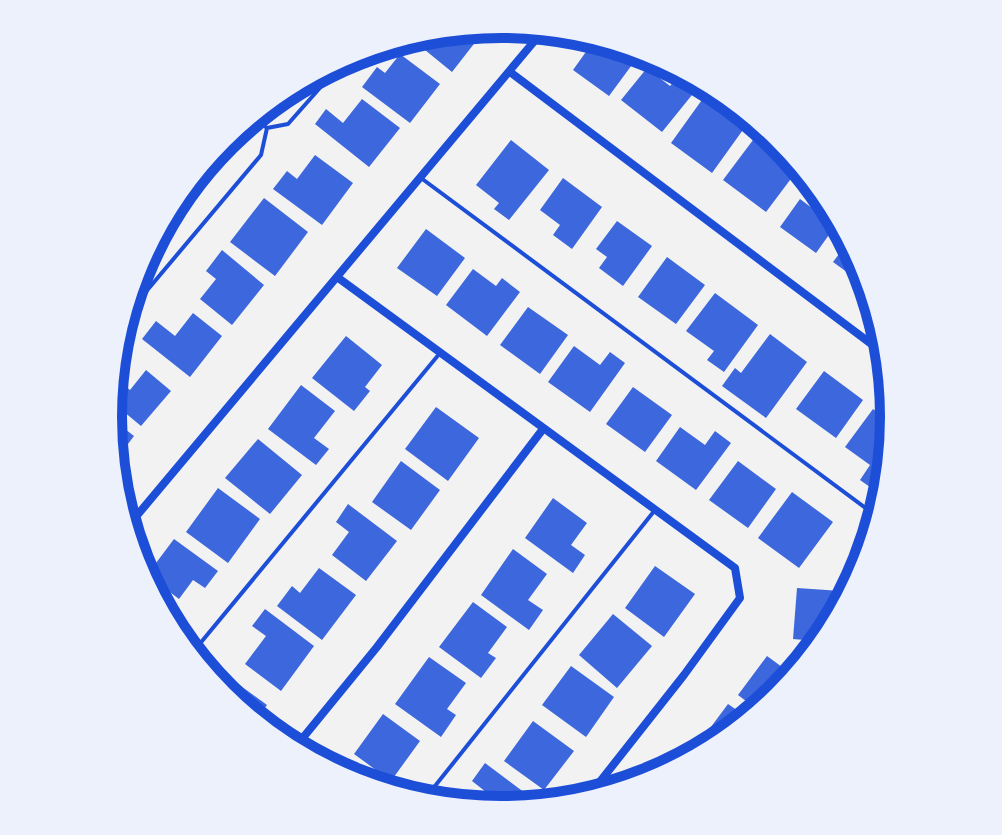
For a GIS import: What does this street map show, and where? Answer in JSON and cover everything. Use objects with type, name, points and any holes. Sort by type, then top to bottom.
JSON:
[{"type":"street","points":[[135,518],[536,40]]},
{"type":"street","points":[[510,72],[873,346]]},
{"type":"street","points":[[337,277],[735,568],[740,598],[598,784]]},
{"type":"street","points":[[301,740],[377,647],[543,429]]},
{"type":"lane","points":[[261,123],[267,128],[288,124],[326,81]]},
{"type":"lane","points":[[142,297],[261,155],[267,128]]},
{"type":"lane","points":[[421,178],[869,511]]},
{"type":"lane","points":[[198,646],[440,353]]},
{"type":"lane","points":[[431,791],[655,510]]},
{"type":"building","points":[[478,39],[452,72],[421,47]]},
{"type":"building","points":[[588,48],[634,62],[609,96],[573,70]]},
{"type":"building","points":[[400,54],[440,84],[410,123],[362,87],[377,67],[385,73]]},
{"type":"building","points":[[647,68],[670,86],[675,80],[695,91],[662,132],[621,100]]},
{"type":"building","points":[[704,97],[745,127],[712,173],[671,143]]},
{"type":"building","points":[[362,99],[400,128],[369,167],[315,124],[326,109],[343,123]]},
{"type":"building","points":[[511,140],[549,170],[509,220],[494,209],[499,203],[476,185]]},
{"type":"building","points":[[753,140],[778,159],[793,176],[766,212],[723,180]]},
{"type":"building","points":[[315,155],[353,183],[322,225],[273,189],[287,171],[297,179]]},
{"type":"building","points":[[563,178],[602,207],[572,249],[553,235],[560,225],[540,210]]},
{"type":"building","points":[[264,198],[308,232],[275,276],[230,242]]},
{"type":"building","points":[[800,199],[812,208],[815,204],[832,231],[816,253],[780,227]]},
{"type":"building","points":[[617,221],[652,246],[623,286],[599,268],[607,257],[596,249]]},
{"type":"building","points":[[426,229],[465,258],[437,296],[397,268]]},
{"type":"building","points":[[222,250],[264,285],[232,325],[200,299],[216,279],[206,271]]},
{"type":"building","points":[[841,251],[854,277],[833,262]]},
{"type":"building","points":[[667,257],[705,285],[676,324],[638,297]]},
{"type":"building","points":[[473,269],[496,286],[502,278],[520,292],[487,336],[446,305]]},
{"type":"building","points":[[715,293],[758,325],[724,372],[707,360],[714,351],[686,331]]},
{"type":"building","points":[[528,307],[568,335],[540,374],[500,345]]},
{"type":"building","points":[[193,313],[222,336],[190,377],[142,339],[156,321],[175,336]]},
{"type":"building","points":[[770,334],[807,362],[766,418],[722,386],[735,368],[741,373]]},
{"type":"building","points":[[346,336],[382,365],[365,387],[370,391],[354,411],[312,378]]},
{"type":"building","points":[[574,346],[600,365],[610,352],[625,363],[590,412],[548,382]]},
{"type":"building","points":[[146,370],[171,391],[141,426],[122,410],[123,384],[130,390]]},
{"type":"building","points":[[824,371],[863,400],[836,438],[796,409]]},
{"type":"building","points":[[301,385],[335,411],[314,438],[329,449],[316,465],[268,429]]},
{"type":"building","points":[[633,387],[672,415],[645,452],[606,424]]},
{"type":"building","points":[[436,407],[479,438],[448,481],[405,449]]},
{"type":"building","points":[[873,409],[880,414],[880,442],[873,489],[860,480],[870,465],[845,447]]},
{"type":"building","points":[[122,427],[134,436],[123,451]]},
{"type":"building","points":[[680,427],[705,445],[715,431],[731,443],[696,490],[656,461]]},
{"type":"building","points":[[258,439],[302,475],[270,514],[225,478]]},
{"type":"building","points":[[401,461],[440,490],[411,530],[372,502]]},
{"type":"building","points":[[738,461],[776,489],[748,528],[709,500]]},
{"type":"building","points":[[218,488],[260,519],[228,563],[186,532]]},
{"type":"building","points":[[792,492],[833,522],[799,568],[758,538]]},
{"type":"building","points":[[553,498],[587,523],[571,545],[585,555],[573,573],[525,538]]},
{"type":"building","points":[[348,504],[397,541],[366,581],[332,555],[349,532],[336,522]]},
{"type":"building","points":[[174,539],[218,571],[205,588],[193,580],[179,599],[161,586],[152,568]]},
{"type":"building","points":[[513,549],[547,574],[528,600],[543,610],[529,630],[481,595]]},
{"type":"building","points":[[655,566],[695,594],[664,637],[625,608]]},
{"type":"building","points":[[319,568],[356,595],[322,640],[277,606],[292,586],[300,593]]},
{"type":"building","points":[[797,588],[838,591],[808,640],[793,639]]},
{"type":"building","points":[[473,602],[507,627],[488,653],[496,658],[481,678],[439,647]]},
{"type":"building","points":[[265,609],[314,646],[281,691],[245,664],[266,636],[252,626]]},
{"type":"building","points":[[613,614],[652,646],[617,688],[579,655]]},
{"type":"building","points":[[767,656],[785,669],[750,704],[738,695]]},
{"type":"building","points":[[429,657],[466,683],[447,709],[456,715],[441,737],[395,704]]},
{"type":"building","points":[[571,666],[614,697],[586,737],[542,705]]},
{"type":"building","points":[[227,676],[267,705],[262,712],[251,703],[226,678]]},
{"type":"building","points":[[728,704],[740,712],[732,719],[702,739]]},
{"type":"building","points":[[383,714],[420,741],[391,781],[354,754]]},
{"type":"building","points":[[533,721],[574,751],[544,790],[504,761]]},
{"type":"building","points":[[485,763],[529,796],[483,796],[486,792],[472,781]]}]
